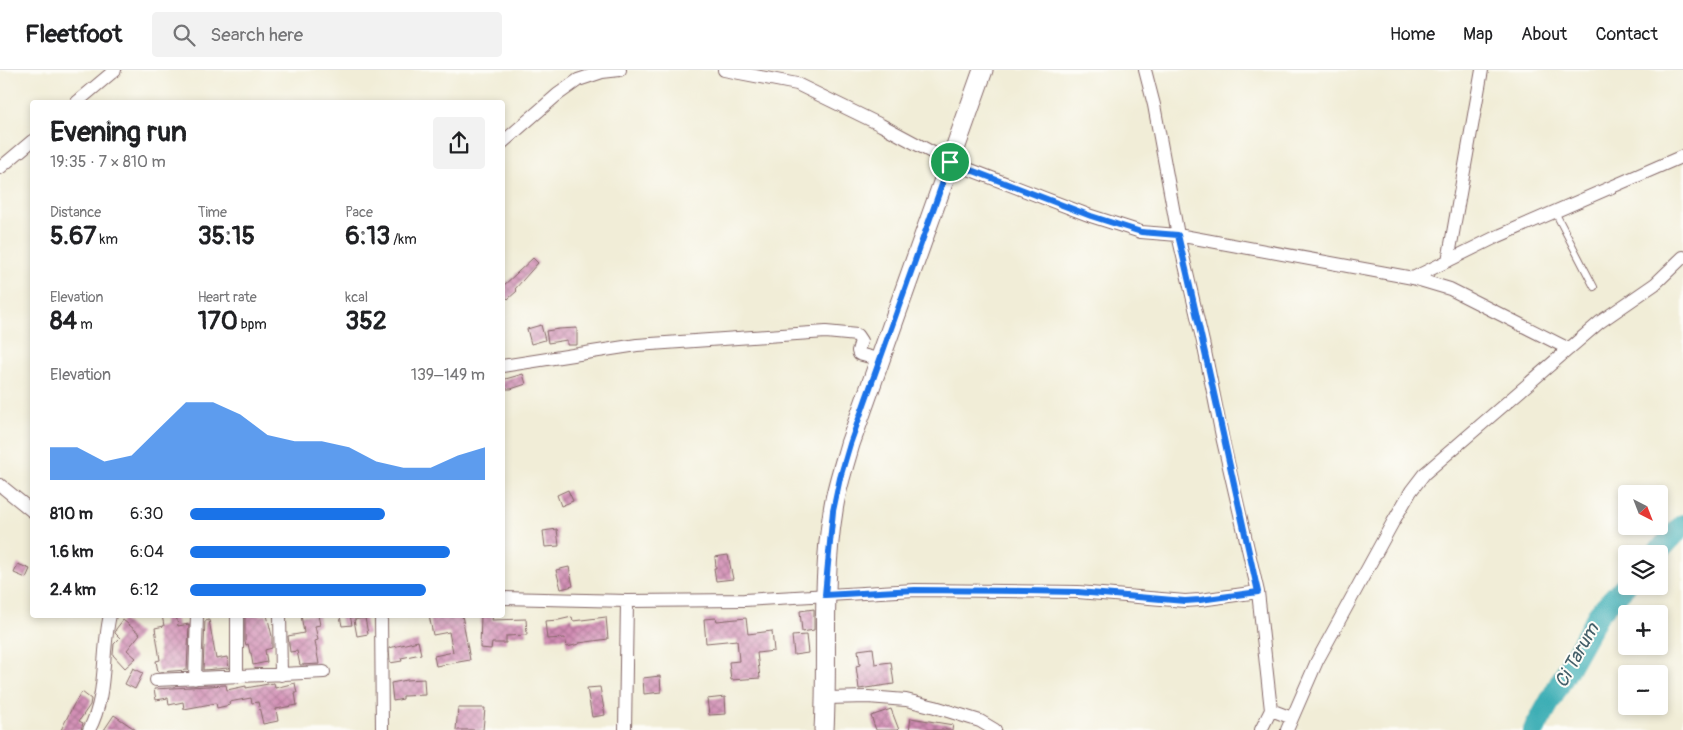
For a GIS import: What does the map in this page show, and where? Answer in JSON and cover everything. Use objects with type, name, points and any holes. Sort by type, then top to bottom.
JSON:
[{"type":"main road","points":[[824,730],[826,698],[825,595],[833,511],[840,478],[850,444],[982,70]]},
{"type":"street","points":[[79,100],[115,70]]},
{"type":"street","points":[[505,140],[556,96],[578,80],[602,72],[620,70]]},
{"type":"street","points":[[724,70],[797,84],[881,125],[950,162],[1091,216],[1141,232],[1178,235],[1413,278],[1450,289],[1569,349]]},
{"type":"street","points":[[1145,70],[1154,106],[1178,235],[1258,592],[1271,710],[1261,730]]},
{"type":"street","points":[[1448,261],[1482,70]]},
{"type":"street","points":[[0,168],[30,142]]},
{"type":"street","points":[[1413,278],[1494,238],[1683,156]]},
{"type":"street","points":[[1287,730],[1317,661],[1411,490],[1424,474],[1606,317],[1655,284],[1683,258]]},
{"type":"street","points":[[505,366],[636,345],[826,332],[857,335],[861,341],[859,354],[881,360]]},
{"type":"street","points":[[0,485],[30,509]]},
{"type":"street","points":[[505,598],[627,601],[744,600],[915,590],[1059,592],[1185,601],[1258,592]]},
{"type":"street","points":[[625,730],[627,601]]},
{"type":"street","points":[[89,730],[99,706],[110,618]]},
{"type":"street","points":[[195,679],[197,618]]},
{"type":"street","points":[[236,677],[237,618]]},
{"type":"street","points":[[280,618],[281,675]]},
{"type":"street","points":[[381,618],[382,730]]},
{"type":"street","points":[[156,680],[324,672]]},
{"type":"street","points":[[826,698],[868,697],[906,700],[980,721],[995,730]]},
{"type":"street","points":[[1271,710],[1292,718]]},
{"type":"lane","points":[[1555,212],[1594,287]]},
{"type":"building","points":[[533,258],[538,263],[515,289],[517,291],[508,299],[505,296],[505,284]]},
{"type":"building","points":[[541,325],[545,340],[531,344],[527,329]]},
{"type":"building","points":[[577,328],[577,345],[567,345],[567,340],[548,343],[546,331]]},
{"type":"building","points":[[523,374],[526,384],[505,389],[505,379]]},
{"type":"building","points":[[568,490],[573,501],[561,506],[557,495]]},
{"type":"building","points":[[557,529],[559,546],[545,547],[543,531]]},
{"type":"building","points":[[728,555],[733,579],[716,581],[715,557]]},
{"type":"building","points":[[18,564],[30,569],[26,578],[14,573]]},
{"type":"building","points":[[569,567],[573,586],[561,589],[556,570]]},
{"type":"building","points":[[814,609],[814,630],[802,632],[800,611]]},
{"type":"building","points":[[572,617],[573,621],[606,617],[608,639],[579,643],[567,647],[565,638],[547,639],[545,621]]},
{"type":"building","points":[[163,618],[177,618],[178,626],[189,624],[187,670],[158,672],[156,661],[160,660],[155,628],[164,626]]},
{"type":"building","points":[[245,618],[268,618],[272,636],[272,648],[265,650],[267,662],[253,665],[248,644],[246,645]]},
{"type":"building","points":[[302,618],[319,618],[320,625],[315,626],[318,640],[315,641],[319,664],[300,665],[297,651],[290,652],[288,636],[304,633]]},
{"type":"building","points":[[340,618],[351,618],[352,625],[342,626]]},
{"type":"building","points":[[365,618],[368,634],[357,636],[354,620]]},
{"type":"building","points":[[430,618],[463,618],[470,660],[436,666],[434,656],[453,652],[449,632],[433,635]]},
{"type":"building","points":[[481,618],[492,618],[492,620],[526,619],[527,635],[506,636],[506,643],[492,643],[491,649],[480,648]]},
{"type":"building","points":[[716,618],[717,621],[746,618],[748,634],[772,631],[774,651],[757,653],[760,678],[731,680],[729,662],[739,661],[737,640],[706,643],[704,619]]},
{"type":"building","points":[[123,620],[140,634],[127,650],[136,658],[125,668],[113,655],[114,644],[120,638],[115,633],[116,629]]},
{"type":"building","points":[[209,620],[216,659],[227,657],[229,668],[203,670],[205,621]]},
{"type":"building","points":[[806,635],[808,653],[794,655],[792,636]]},
{"type":"building","points":[[418,641],[421,654],[401,658],[402,661],[390,663],[389,648]]},
{"type":"building","points":[[873,648],[875,664],[891,662],[894,684],[859,689],[856,666],[860,665],[858,650]]},
{"type":"building","points":[[133,668],[143,673],[135,689],[125,684]]},
{"type":"building","points":[[660,676],[661,692],[644,694],[643,678]]},
{"type":"building","points":[[424,679],[425,695],[403,696],[403,699],[393,701],[391,683]]},
{"type":"building","points":[[274,683],[275,688],[295,683],[297,705],[276,709],[278,721],[263,724],[258,702],[252,703],[251,698],[229,702],[230,705],[217,708],[216,703],[184,709],[183,702],[169,705],[168,698],[156,700],[154,689],[226,685],[227,690]]},
{"type":"building","points":[[600,687],[605,715],[592,717],[587,688]]},
{"type":"building","points":[[82,692],[91,699],[90,705],[79,721],[83,723],[81,730],[61,730],[74,704]]},
{"type":"building","points":[[725,697],[726,714],[709,715],[707,699]]},
{"type":"building","points":[[458,708],[485,708],[483,730],[456,730]]},
{"type":"building","points":[[891,709],[899,730],[876,730],[871,716]]},
{"type":"building","points":[[114,715],[136,730],[104,730]]},
{"type":"building","points":[[911,718],[953,725],[952,730],[909,730]]},
{"type":"waterway","name":"Ci Tarum","points":[[1664,545],[1683,525]]},
{"type":"waterway","name":"Ci Tarum","points":[[1534,730],[1599,613],[1618,593]]},
{"type":"route","points":[[950,162],[1091,216],[1141,232],[1178,235],[1258,592],[1185,601],[1078,592],[1024,591],[915,590],[825,595],[833,511],[840,478],[850,444],[950,162]]}]
